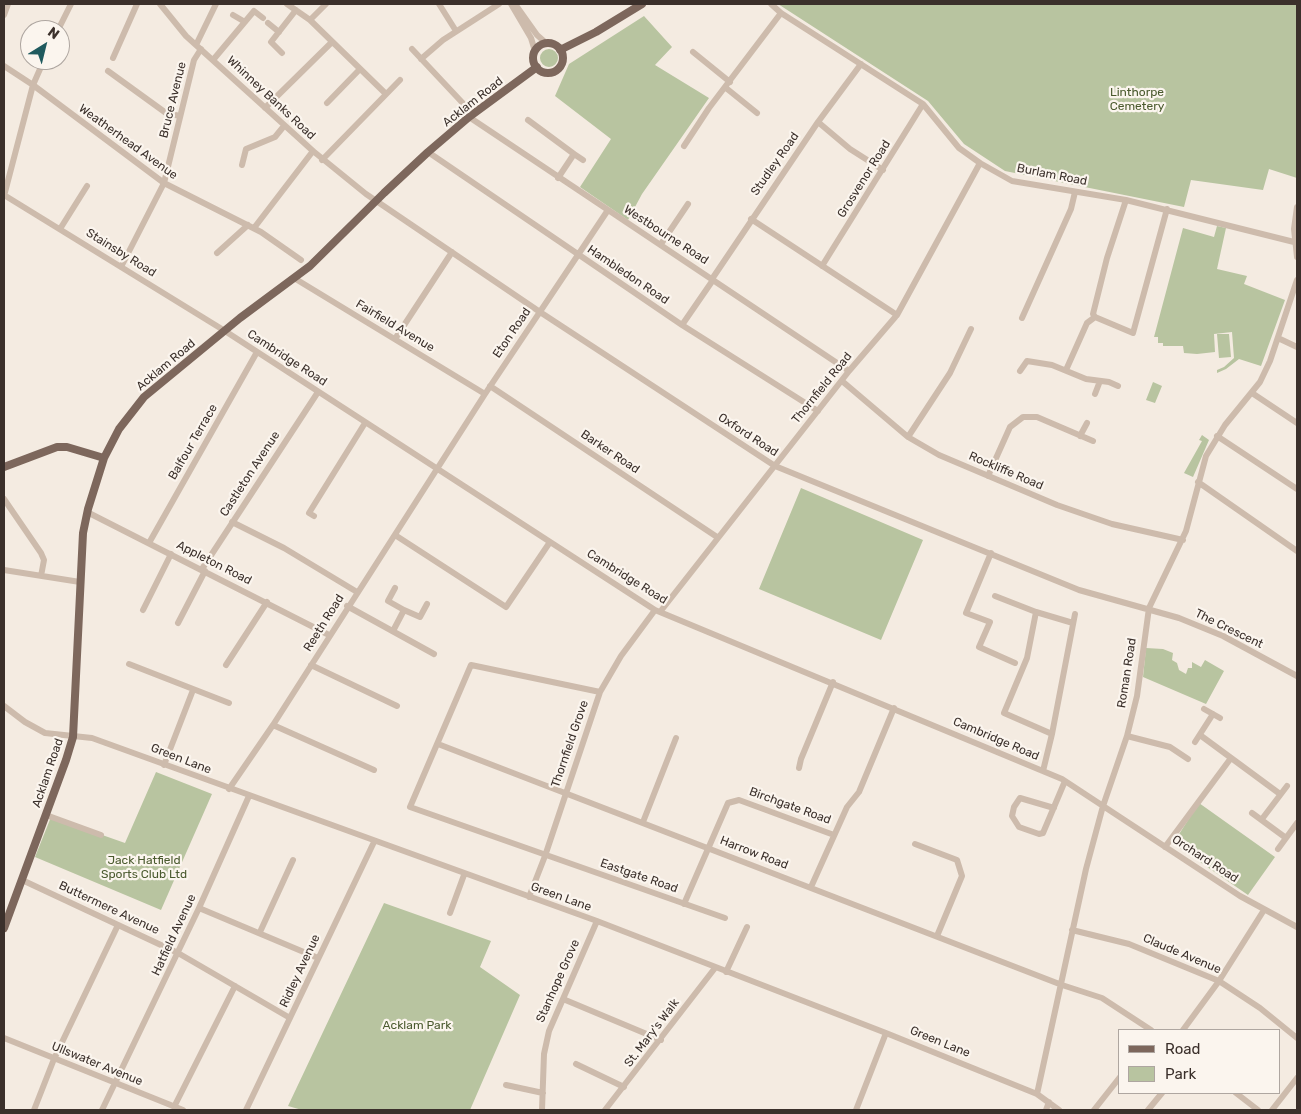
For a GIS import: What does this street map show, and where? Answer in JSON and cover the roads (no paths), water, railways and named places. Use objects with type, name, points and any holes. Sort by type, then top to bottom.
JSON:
[{"type":"main road","points":[[560,50],[596,32],[642,4]]},
{"type":"main road","points":[[546,43],[554,44],[560,50],[563,59],[559,68],[545,72],[537,67],[533,59],[535,51],[546,43]]},
{"type":"main road","name":"Acklam Road","points":[[4,928],[73,737],[83,533],[87,512],[104,458],[119,428],[144,397],[294,278],[334,244],[376,200],[428,152],[471,116],[537,67]]},
{"type":"main road","points":[[4,467],[57,446],[67,447],[104,458]]},
{"type":"street","points":[[4,16],[8,4]]},
{"type":"street","points":[[63,20],[71,4]]},
{"type":"street","points":[[113,58],[137,4]]},
{"type":"street","name":"Whinney Banks Road","points":[[160,4],[186,36],[284,126],[322,160],[376,200]]},
{"type":"street","name":"Bruce Avenue","points":[[121,267],[164,183],[194,60],[216,4]]},
{"type":"street","points":[[287,4],[310,20],[386,94]]},
{"type":"street","points":[[310,20],[326,4]]},
{"type":"street","points":[[439,4],[456,31]]},
{"type":"street","points":[[421,59],[432,47],[499,4]]},
{"type":"street","points":[[511,4],[531,38],[535,51]]},
{"type":"street","points":[[515,4],[537,35],[546,43]]},
{"type":"street","name":"Burlam Road","points":[[770,4],[781,13],[923,104],[959,148],[980,163],[1012,180],[1167,209],[1294,242]]},
{"type":"street","points":[[282,53],[271,42],[296,10]]},
{"type":"street","points":[[213,60],[254,11],[279,32]]},
{"type":"street","points":[[684,146],[709,108],[781,13]]},
{"type":"street","points":[[233,15],[244,22]]},
{"type":"street","points":[[265,108],[332,42]]},
{"type":"street","name":"Westbourne Road","points":[[412,49],[471,116],[558,178],[661,244],[850,371]]},
{"type":"street","points":[[694,52],[730,82]]},
{"type":"street","name":"Studley Road","points":[[682,325],[751,219],[861,64]]},
{"type":"street","name":"Weatherhead Avenue","points":[[4,66],[33,84],[164,183],[251,227],[299,256]]},
{"type":"street","points":[[327,103],[360,69]]},
{"type":"street","points":[[4,195],[33,84],[39,70]]},
{"type":"street","points":[[108,71],[166,113],[180,116]]},
{"type":"street","points":[[322,160],[400,80]]},
{"type":"street","points":[[726,88],[757,113]]},
{"type":"street","name":"Grosvenor Road","points":[[822,266],[923,104]]},
{"type":"street","points":[[528,120],[583,160]]},
{"type":"street","points":[[818,122],[850,149],[883,170]]},
{"type":"street","points":[[242,165],[246,149],[274,138],[284,126]]},
{"type":"street","points":[[217,253],[251,227],[313,151]]},
{"type":"street","name":"Hambledon Road","points":[[428,152],[682,325],[818,411]]},
{"type":"street","points":[[558,178],[574,154]]},
{"type":"street","name":"Thornfield Road","points":[[657,611],[897,315],[980,163]]},
{"type":"street","points":[[60,229],[87,186]]},
{"type":"street","points":[[1022,318],[1071,209],[1076,192]]},
{"type":"street","name":"Stainsby Road","points":[[4,195],[225,331]]},
{"type":"street","name":"Oxford Road","points":[[376,200],[540,312],[775,466],[1079,590],[1148,608]]},
{"type":"street","points":[[1095,317],[1093,314],[1105,266],[1126,200]]},
{"type":"street","points":[[661,244],[688,204]]},
{"type":"street","points":[[1297,207],[1294,217],[1294,242],[1297,253]]},
{"type":"street","points":[[1095,317],[1133,333],[1167,209]]},
{"type":"street","name":"Eton Road","points":[[437,469],[490,386],[608,210]]},
{"type":"street","points":[[751,219],[897,315]]},
{"type":"street","points":[[395,339],[452,252]]},
{"type":"street","name":"Fairfield Avenue","points":[[294,278],[485,394]]},
{"type":"street","name":"Roman Road","points":[[1037,1094],[1062,985],[1072,930],[1103,806],[1127,736],[1137,696],[1148,608],[1183,540],[1206,456],[1218,436],[1260,382],[1278,338],[1297,280]]},
{"type":"street","points":[[1066,370],[1086,323],[1095,317]]},
{"type":"street","points":[[908,436],[950,373],[971,329]]},
{"type":"street","name":"Cambridge Road","points":[[225,331],[657,611],[833,682],[1043,771],[1065,781],[1103,806]]},
{"type":"street","points":[[1278,338],[1297,347]]},
{"type":"street","name":"Balfour Terrace","points":[[149,543],[257,352]]},
{"type":"street","points":[[1020,371],[1026,357],[1066,370],[1086,379],[1118,386]]},
{"type":"street","name":"Rockliffe Road","points":[[842,381],[908,436],[939,455],[1057,505],[1112,524],[1183,540]]},
{"type":"street","points":[[1095,394],[1100,381]]},
{"type":"street","name":"Barker Road","points":[[490,386],[717,537]]},
{"type":"street","name":"Castleton Avenue","points":[[178,623],[204,570],[232,522],[318,392]]},
{"type":"street","points":[[1252,393],[1297,424]]},
{"type":"street","points":[[988,476],[1010,427],[1024,417],[1037,417],[1093,441]]},
{"type":"street","points":[[314,516],[308,513],[365,423]]},
{"type":"street","points":[[1080,436],[1086,423]]},
{"type":"street","points":[[1218,436],[1297,489]]},
{"type":"street","name":"Reeth Road","points":[[229,789],[312,665],[329,635],[437,469]]},
{"type":"street","points":[[1198,482],[1297,551]]},
{"type":"street","points":[[4,499],[44,560],[41,576]]},
{"type":"street","name":"Appleton Road","points":[[87,512],[329,635]]},
{"type":"street","points":[[232,522],[284,548],[357,592]]},
{"type":"street","points":[[395,535],[506,607],[550,542]]},
{"type":"street","points":[[991,553],[966,613],[990,622],[979,648],[1015,663]]},
{"type":"street","points":[[143,610],[171,554]]},
{"type":"street","points":[[4,570],[80,582]]},
{"type":"street","points":[[395,588],[388,601],[404,610],[420,617],[427,604]]},
{"type":"street","points":[[995,596],[1036,612],[1073,623]]},
{"type":"street","points":[[226,665],[267,602]]},
{"type":"street","points":[[348,606],[434,654]]},
{"type":"street","name":"The Crescent","points":[[1148,608],[1222,636],[1297,676]]},
{"type":"street","points":[[393,631],[404,610]]},
{"type":"street","name":"Thornfield Grove","points":[[529,898],[546,856],[600,692],[620,656],[657,611]]},
{"type":"street","points":[[1036,612],[1027,658],[1004,713],[1052,734]]},
{"type":"street","points":[[1043,771],[1075,614]]},
{"type":"street","points":[[129,664],[193,690],[229,702]]},
{"type":"street","points":[[312,665],[396,706]]},
{"type":"street","points":[[438,744],[471,665],[600,692]]},
{"type":"street","points":[[799,768],[833,682]]},
{"type":"street","points":[[164,764],[193,690]]},
{"type":"street","name":"Green Lane","points":[[4,706],[45,733],[92,738],[597,922],[886,1032],[1037,1094],[1059,1110]]},
{"type":"street","points":[[811,887],[846,807],[859,792],[894,708]]},
{"type":"street","points":[[1204,709],[1220,718]]},
{"type":"street","points":[[1195,742],[1212,714]]},
{"type":"street","points":[[273,725],[374,770]]},
{"type":"street","points":[[1200,735],[1280,794]]},
{"type":"street","points":[[1127,736],[1170,746],[1188,759]]},
{"type":"street","points":[[643,822],[676,738]]},
{"type":"street","name":"Harrow Road","points":[[438,744],[1062,985],[1102,998],[1149,1029]]},
{"type":"street","name":"Eastgate Road","points":[[438,744],[410,807],[725,918]]},
{"type":"street","points":[[1165,846],[1231,758]]},
{"type":"street","points":[[1054,808],[1020,798],[1014,807],[1012,816],[1019,827],[1041,835],[1054,808],[1065,781]]},
{"type":"street","points":[[1262,819],[1287,786]]},
{"type":"street","name":"Hatfield Avenue","points":[[102,1110],[178,953],[249,796]]},
{"type":"street","name":"Birchgate Road","points":[[684,904],[728,803],[739,800],[834,835]]},
{"type":"street","name":"Orchard Road","points":[[1103,806],[1264,910],[1297,927]]},
{"type":"street","points":[[1252,812],[1286,838]]},
{"type":"street","points":[[46,815],[101,835]]},
{"type":"street","points":[[1278,849],[1297,823]]},
{"type":"street","name":"Ridley Avenue","points":[[246,1110],[374,842]]},
{"type":"street","points":[[915,844],[957,860],[962,876],[937,936]]},
{"type":"street","points":[[260,932],[293,860]]},
{"type":"street","points":[[450,913],[464,875]]},
{"type":"street","name":"Buttermere Avenue","points":[[22,880],[178,953],[290,1018]]},
{"type":"street","points":[[199,908],[260,932],[318,958]]},
{"type":"street","points":[[1184,1029],[1219,981],[1264,910]]},
{"type":"street","name":"Stanhope Grove","points":[[542,1110],[544,1054],[548,1031],[597,922]]},
{"type":"street","points":[[34,1110],[54,1059],[118,925]]},
{"type":"street","points":[[726,972],[747,926]]},
{"type":"street","name":"Claude Avenue","points":[[1072,930],[1129,944],[1219,981],[1260,1008],[1297,1038]]},
{"type":"street","name":"St. Mary's Walk","points":[[605,1110],[624,1088],[715,968]]},
{"type":"street","points":[[174,1107],[235,986]]},
{"type":"street","points":[[563,999],[660,1040]]},
{"type":"street","points":[[856,1110],[886,1032]]},
{"type":"street","name":"Ullswater Avenue","points":[[4,1038],[183,1110]]},
{"type":"street","points":[[576,1064],[624,1088]]},
{"type":"street","points":[[1272,1110],[1297,1078]]},
{"type":"street","points":[[1094,1110],[1118,1080]]},
{"type":"street","points":[[506,1085],[543,1093]]},
{"type":"street","points":[[1148,1110],[1161,1094]]},
{"type":"street","points":[[1237,1094],[1258,1110]]},
{"type":"street","points":[[1046,1110],[1049,1102]]},
{"type":"park label","name":"Linthorpe Cemetery","points":[[1137,100]]},
{"type":"park label","name":"Jack Hatfield Sports Club Ltd","points":[[144,868]]},
{"type":"park label","name":"Acklam Park","points":[[417,1026]]}]
